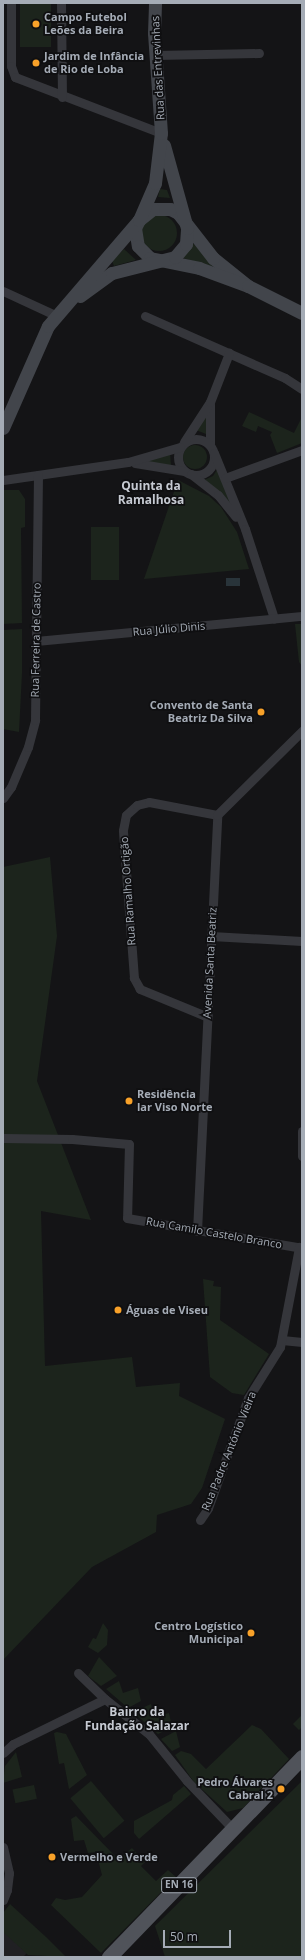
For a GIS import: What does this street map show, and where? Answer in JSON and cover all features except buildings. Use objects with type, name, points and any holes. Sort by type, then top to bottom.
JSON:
[{"type":"main road","name":"EN 16","points":[[108,1957],[302,1757]]},
{"type":"main road","name":"EN 16","points":[[249,1813],[302,1766]]},
{"type":"street","points":[[11,3],[11,66],[15,77],[62,97],[161,133]]},
{"type":"street","points":[[61,3],[62,97]]},
{"type":"street","name":"Rua das Entrevinhas","points":[[139,220],[158,173],[161,133],[156,55],[155,3]]},
{"type":"street","points":[[156,55],[259,53]]},
{"type":"street","name":"Rua das Entrevinhas","points":[[161,133],[184,220]]},
{"type":"street","points":[[3,428],[40,339],[56,314],[106,260],[139,220],[153,209],[162,207],[170,209],[184,220],[213,258],[248,286]]},
{"type":"street","points":[[139,220],[136,228],[138,246],[143,253],[159,261],[195,267],[248,286],[302,313]]},
{"type":"street","points":[[56,314],[112,273],[175,257],[182,252],[188,236],[184,220]]},
{"type":"street","points":[[3,291],[56,314]]},
{"type":"street","points":[[145,316],[229,353],[302,389]]},
{"type":"street","points":[[229,353],[210,402],[182,445],[178,462],[188,473],[228,505],[245,529]]},
{"type":"street","points":[[128,462],[188,473],[202,474],[210,468],[212,449],[210,402]]},
{"type":"street","points":[[3,480],[128,462],[182,445],[195,438],[212,449],[225,478],[245,529],[274,618]]},
{"type":"street","points":[[225,478],[302,450]]},
{"type":"street","name":"Rua Ferreira de Castro","points":[[3,798],[11,787],[33,734],[38,475]]},
{"type":"street","name":"Rua Júlio Dinis","points":[[36,640],[302,616]]},
{"type":"street","points":[[217,816],[302,731]]},
{"type":"street","name":"Rua Ramalho Ortigão","points":[[208,1017],[140,989],[134,978],[123,830],[126,816],[137,805],[149,802],[217,816]]},
{"type":"street","name":"Avenida Santa Beatriz","points":[[197,1230],[217,816]]},
{"type":"street","points":[[211,936],[302,941]]},
{"type":"street","points":[[302,1131],[302,1156]]},
{"type":"street","name":"Rua Camilo Castelo Branco","points":[[3,1138],[129,1144],[127,1218],[300,1247]]},
{"type":"street","name":"Rua Padre António Vieira","points":[[200,1520],[208,1508],[248,1398],[280,1347],[300,1247]]},
{"type":"street","points":[[282,1340],[302,1342]]},
{"type":"street","points":[[78,1673],[105,1699],[149,1734],[187,1781],[233,1829]]},
{"type":"street","points":[[3,1753],[13,1744],[105,1699]]},
{"type":"street","points":[[3,1847],[9,1873],[7,1890],[3,1900]]},
{"type":"shaded area","name":"Campo Futebol Leões da Beira","points":[[20,3],[51,3],[51,47],[20,47]]},
{"type":"shaded area","points":[[160,189],[167,190],[170,198],[158,197]]},
{"type":"shaded area","points":[[163,215],[172,220],[176,226],[176,240],[172,246],[163,251],[155,251],[146,246],[142,240],[141,229],[146,220],[152,216]]},
{"type":"shaded area","points":[[192,242],[216,268],[183,258]]},
{"type":"shaded area","points":[[124,249],[136,260],[114,266],[112,261]]},
{"type":"shaded area","points":[[249,412],[294,433],[302,417],[302,443],[277,453],[270,435],[272,432],[258,426],[256,432],[242,426]]},
{"type":"shaded area","points":[[206,416],[206,434],[196,430]]},
{"type":"shaded area","points":[[195,445],[204,448],[207,457],[204,466],[195,469],[186,466],[183,457],[186,448]]},
{"type":"shaded area","points":[[170,452],[171,466],[141,461]]},
{"type":"shaded area","points":[[218,468],[234,508],[204,480],[213,476]]},
{"type":"shaded area","points":[[178,480],[209,496],[221,507],[237,532],[249,569],[144,579]]},
{"type":"shaded area","points":[[3,490],[19,490],[25,499],[25,527],[21,528],[22,623],[3,624]]},
{"type":"shaded area","points":[[91,527],[119,527],[119,580],[91,580]]},
{"type":"shaded area","points":[[226,578],[240,578],[240,586],[226,586]]},
{"type":"shaded area","points":[[295,624],[302,624],[302,666],[299,662]]},
{"type":"shaded area","points":[[22,629],[22,673],[19,732],[3,729],[3,630]]},
{"type":"shaded area","points":[[50,857],[57,936],[37,1081],[91,1220],[41,1211],[45,1366],[132,1357],[136,1387],[180,1383],[179,1396],[225,1419],[202,1488],[191,1504],[157,1515],[156,1532],[92,1567],[3,1660],[3,867]]},
{"type":"shaded area","points":[[203,1279],[214,1281],[213,1286],[221,1287],[220,1320],[269,1354],[244,1395],[232,1393],[210,1377]]},
{"type":"shaded area","points":[[103,1623],[108,1630],[107,1645],[98,1653],[88,1647],[93,1638],[96,1639]]},
{"type":"shaded area","points":[[99,1657],[117,1676],[101,1686],[88,1676]]},
{"type":"shaded area","points":[[119,1681],[123,1693],[138,1688],[141,1701],[128,1708],[106,1689]]},
{"type":"shaded area","points":[[151,1704],[154,1717],[169,1713],[172,1727],[158,1734],[133,1712]]},
{"type":"shaded area","points":[[302,1715],[302,1727],[299,1730],[293,1724]]},
{"type":"shaded area","points":[[252,1725],[261,1729],[289,1759],[243,1808],[227,1812],[194,1782],[175,1755],[181,1751],[191,1754],[206,1769]]},
{"type":"shaded area","points":[[176,1731],[180,1747],[172,1751],[161,1739]]},
{"type":"shaded area","points":[[57,1732],[66,1734],[87,1775],[69,1789],[64,1763],[59,1764],[54,1733]]},
{"type":"shaded area","points":[[16,1752],[22,1777],[3,1783],[5,1766]]},
{"type":"shaded area","points":[[91,1781],[124,1821],[104,1838],[70,1798]]},
{"type":"shaded area","points":[[302,1781],[302,1957],[165,1957],[155,1926]]},
{"type":"shaded area","points":[[34,1785],[37,1799],[15,1803],[12,1790]]},
{"type":"shaded area","points":[[184,1786],[191,1794],[139,1839],[134,1833],[134,1821],[172,1800],[173,1795]]},
{"type":"shaded area","points":[[76,1816],[118,1859],[132,1848],[145,1862],[141,1866],[156,1881],[168,1870],[176,1877],[101,1953],[51,1905],[56,1898],[65,1900],[82,1897],[102,1875],[96,1852],[88,1853],[84,1840],[74,1841],[71,1819]]},
{"type":"shaded area","points":[[10,1904],[66,1957],[28,1955],[3,1932],[3,1913]]},
{"type":"shaded area","points":[[3,1930],[27,1953],[23,1957],[3,1957]]},
{"type":"place","name":"Campo Futebol Leões da Beira","points":[[36,24]]},
{"type":"place","name":"Jardim de Infância de Rio de Loba","points":[[36,63]]},
{"type":"place","name":"Convento de Santa Beatriz Da Silva","points":[[261,712]]},
{"type":"place","name":"Residência lar Viso Norte","points":[[129,1101]]},
{"type":"place","name":"Águas de Viseu","points":[[118,1310]]},
{"type":"place","name":"Centro Logístico Municipal","points":[[251,1633]]},
{"type":"place","name":"Pedro Álvares Cabral 2","points":[[281,1789]]},
{"type":"place","name":"Vermelho e Verde","points":[[52,1857]]},
{"type":"district","name":"Quinta da Ramalhosa","points":[[151,493]]},
{"type":"district","name":"Bairro da Fundação Salazar","points":[[137,1719]]}]
